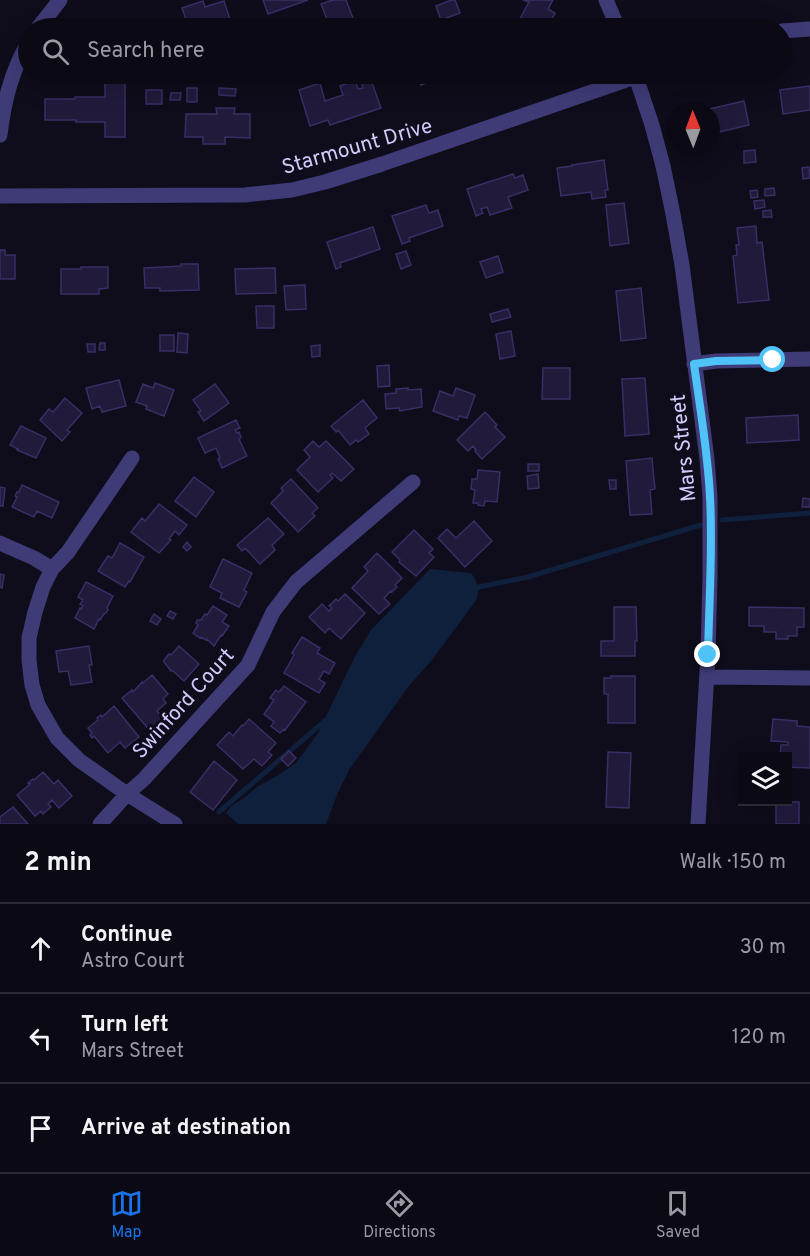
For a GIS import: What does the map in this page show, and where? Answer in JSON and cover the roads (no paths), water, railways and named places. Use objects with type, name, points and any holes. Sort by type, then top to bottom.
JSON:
[{"type":"street","points":[[46,18],[60,0]]},
{"type":"street","points":[[606,0],[614,18]]},
{"type":"street","points":[[792,30],[810,29]]},
{"type":"street","points":[[0,135],[3,109],[18,62]]},
{"type":"street","name":"Starmount Drive","points":[[0,196],[245,195],[292,190],[382,164],[610,84]]},
{"type":"street","name":"Mars Street","points":[[641,84],[660,156],[682,266],[710,497],[710,577],[698,824]]},
{"type":"street","points":[[694,364],[716,361],[810,359]]},
{"type":"street","points":[[132,458],[68,552],[52,569],[35,612],[29,638],[29,660],[32,685],[38,705],[57,738],[79,760],[175,824]]},
{"type":"street","name":"Swinford Court","points":[[100,824],[248,665],[273,612],[296,582],[413,482]]},
{"type":"street","points":[[0,543],[52,569]]},
{"type":"street","points":[[706,677],[810,678]]},
{"type":"water","points":[[430,569],[471,573],[477,585],[477,599],[432,660],[408,687],[349,770],[326,824],[238,824],[226,813],[231,806],[296,763],[318,733],[354,658],[371,630]]},
{"type":"waterway","points":[[722,520],[810,513]]},
{"type":"waterway","points":[[474,591],[479,587],[528,577],[701,525]]},
{"type":"waterway","points":[[219,812],[327,719]]}]
